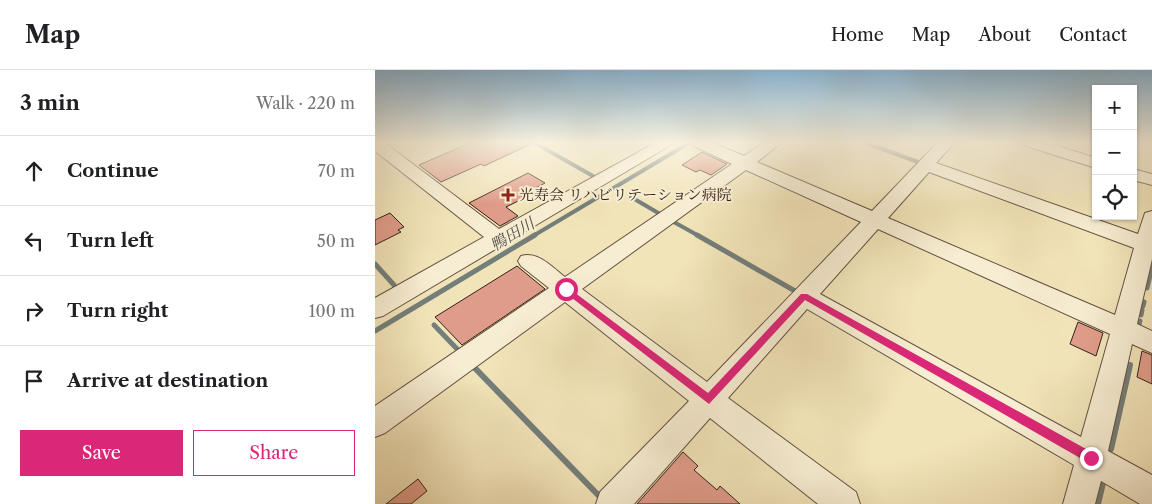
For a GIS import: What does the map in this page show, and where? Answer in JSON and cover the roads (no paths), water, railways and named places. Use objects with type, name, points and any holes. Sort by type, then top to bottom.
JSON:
[{"type":"street","points":[[401,163],[498,238]]},
{"type":"street","points":[[375,309],[630,163]]},
{"type":"street","points":[[375,423],[744,163]]},
{"type":"street","points":[[749,163],[1152,342]]},
{"type":"street","points":[[612,504],[925,165],[1149,245]]},
{"type":"street","points":[[1136,175],[1152,180]]},
{"type":"street","points":[[1079,504],[1123,329],[1149,245],[1152,217]]},
{"type":"street","points":[[529,261],[844,504]]},
{"type":"street","points":[[804,296],[1152,493]]},
{"type":"waterway","points":[[571,163],[593,176]]},
{"type":"waterway","name":"鴨田川","points":[[533,236],[655,163]]},
{"type":"waterway","points":[[631,197],[660,214]]},
{"type":"waterway","points":[[672,221],[699,236]]},
{"type":"waterway","name":"鴨田川","points":[[375,331],[535,235]]},
{"type":"waterway","points":[[697,235],[795,291]]},
{"type":"waterway","points":[[375,264],[394,285]]},
{"type":"waterway","points":[[1147,288],[1152,267]]},
{"type":"waterway","points":[[1143,306],[1144,302]]},
{"type":"waterway","points":[[1141,315],[1142,310]]},
{"type":"waterway","points":[[434,325],[459,351]]},
{"type":"waterway","points":[[471,364],[602,499]]},
{"type":"waterway","points":[[1111,449],[1130,365]]},
{"type":"waterway","points":[[1098,504],[1103,483]]},
{"type":"place","name":"光寿会 リハビリテーション病院","points":[[508,195]]}]
